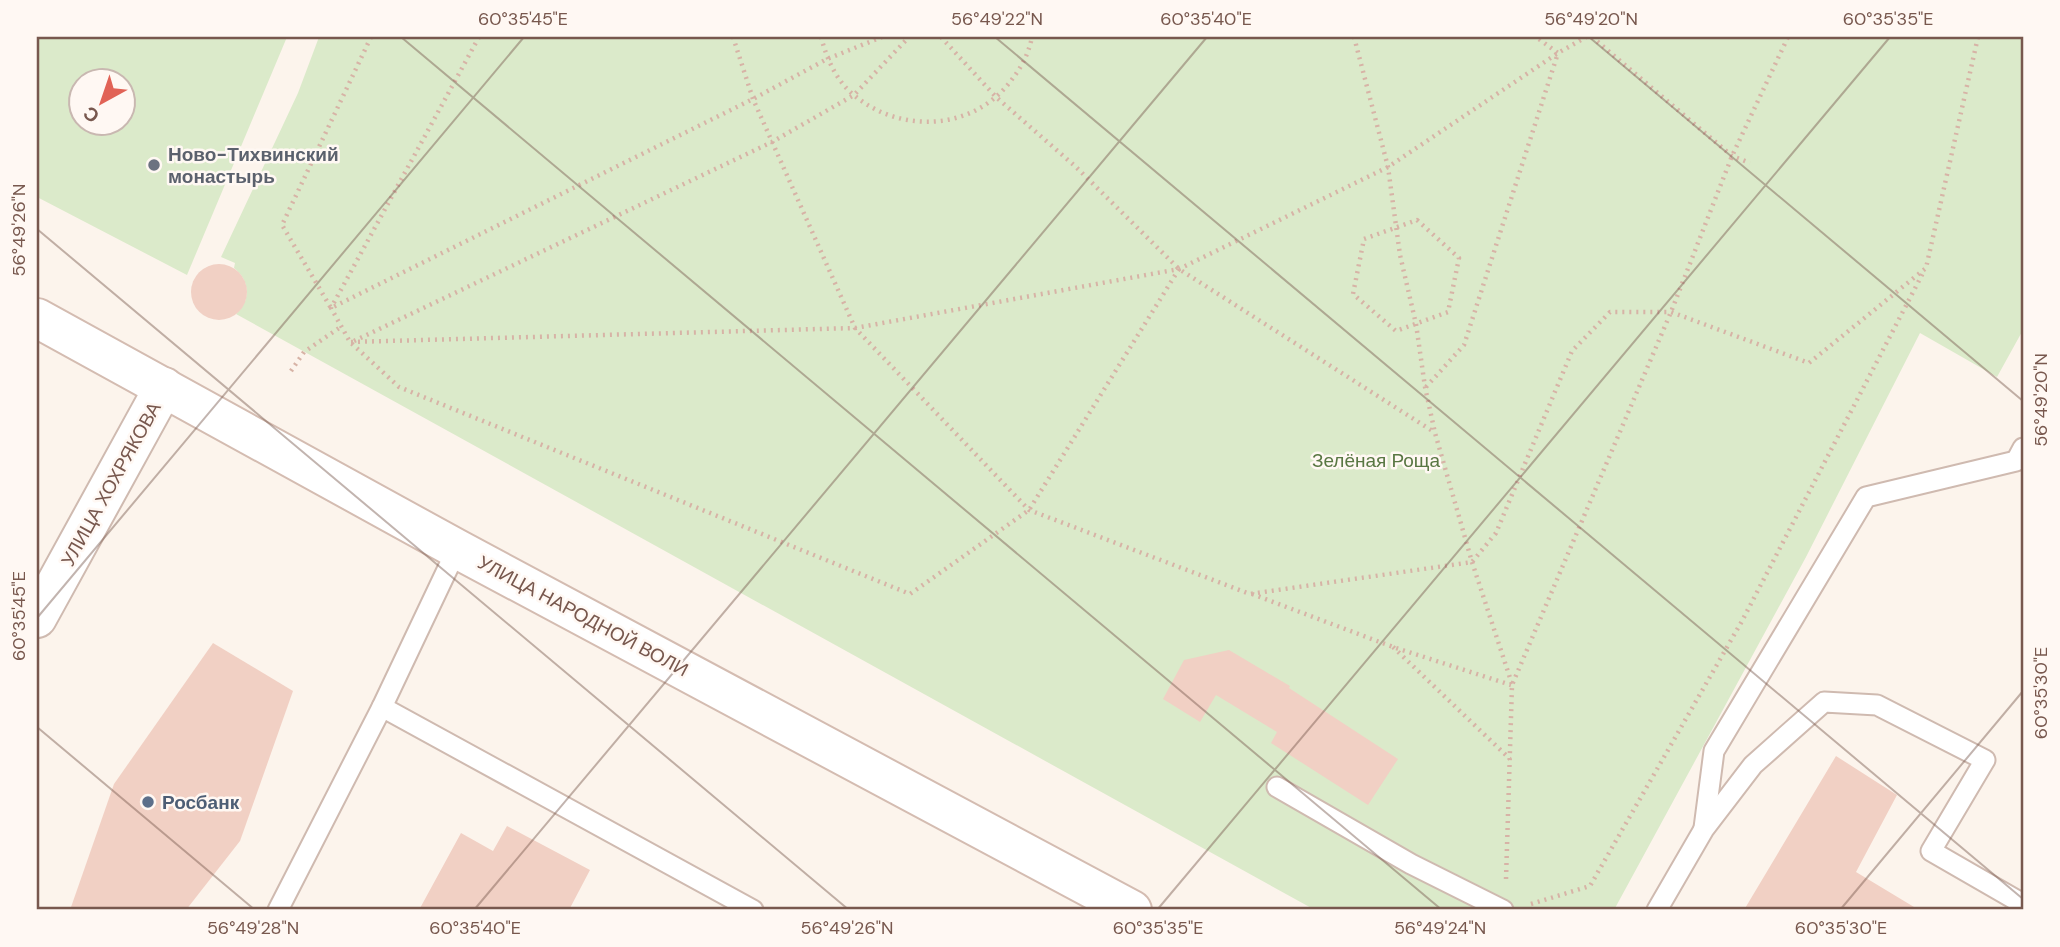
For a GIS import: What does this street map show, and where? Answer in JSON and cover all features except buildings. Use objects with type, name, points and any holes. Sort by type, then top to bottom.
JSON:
[{"type":"street","name":"УЛИЦА НАРОДНОЙ ВОЛИ","points":[[37,318],[457,549],[1132,910]]},
{"type":"street","name":"УЛИЦА ХОХРЯКОВА","points":[[37,618],[164,387]]},
{"type":"lane","points":[[1704,829],[1714,751],[1866,497],[2016,461],[2023,448]]},
{"type":"lane","points":[[278,910],[382,707],[457,549]]},
{"type":"lane","points":[[1657,910],[1704,829],[1753,765],[1824,702],[1877,705],[1985,760],[1931,851],[2023,904]]},
{"type":"lane","points":[[382,707],[753,910]]},
{"type":"lane","points":[[1277,787],[1411,864],[1512,908]]},
{"type":"path","points":[[371,37],[282,225],[351,342],[399,387],[910,594],[1029,510],[1179,269]]},
{"type":"path","points":[[331,308],[479,37]]},
{"type":"path","points":[[733,37],[753,99],[855,328],[1029,510],[1392,647],[1512,685]]},
{"type":"path","points":[[821,37],[827,59],[854,95],[880,112],[910,121],[940,122],[971,113],[996,97],[1017,75],[1030,48],[1032,37]]},
{"type":"path","points":[[331,308],[753,99],[827,59],[883,37]]},
{"type":"path","points":[[351,342],[772,142],[854,95],[909,37]]},
{"type":"path","points":[[941,37],[996,97],[1076,167],[1179,269],[1435,433]]},
{"type":"path","points":[[1354,37],[1388,167],[1400,256],[1416,324],[1435,433],[1472,562],[1512,685],[1506,883]]},
{"type":"path","points":[[1536,37],[1558,53]]},
{"type":"path","points":[[351,342],[855,328],[1179,269],[1388,167],[1586,37]]},
{"type":"path","points":[[1592,37],[1732,156],[1750,163]]},
{"type":"path","points":[[1512,685],[1671,312],[1732,156],[1788,37]]},
{"type":"path","points":[[1512,908],[1590,886],[1742,621],[1926,268],[1979,37]]},
{"type":"path","points":[[1425,387],[1464,345],[1558,53]]},
{"type":"path","points":[[1417,220],[1459,258],[1448,312],[1395,331],[1353,294],[1364,239],[1396,228],[1417,220]]},
{"type":"path","points":[[1250,594],[1472,562],[1496,533],[1572,351],[1610,312],[1671,312],[1809,363],[1926,268]]},
{"type":"path","points":[[291,371],[304,352],[342,326]]},
{"type":"path","points":[[1392,647],[1510,759]]},
{"type":"green space","name":"Ново-Тихвинский монастырь","points":[[37,37],[287,37],[187,275],[37,197]]},
{"type":"green space","name":"Зелёная Роща","points":[[319,37],[2023,37],[2023,330],[1997,377],[1920,333],[1806,557],[1614,910],[1315,910],[236,314],[246,297],[246,284],[234,268],[235,263],[221,257],[298,93]]},
{"type":"place","name":"Ново-Тихвинский монастырь","points":[[154,165]]},
{"type":"place","name":"Росбанк","points":[[148,802]]}]
